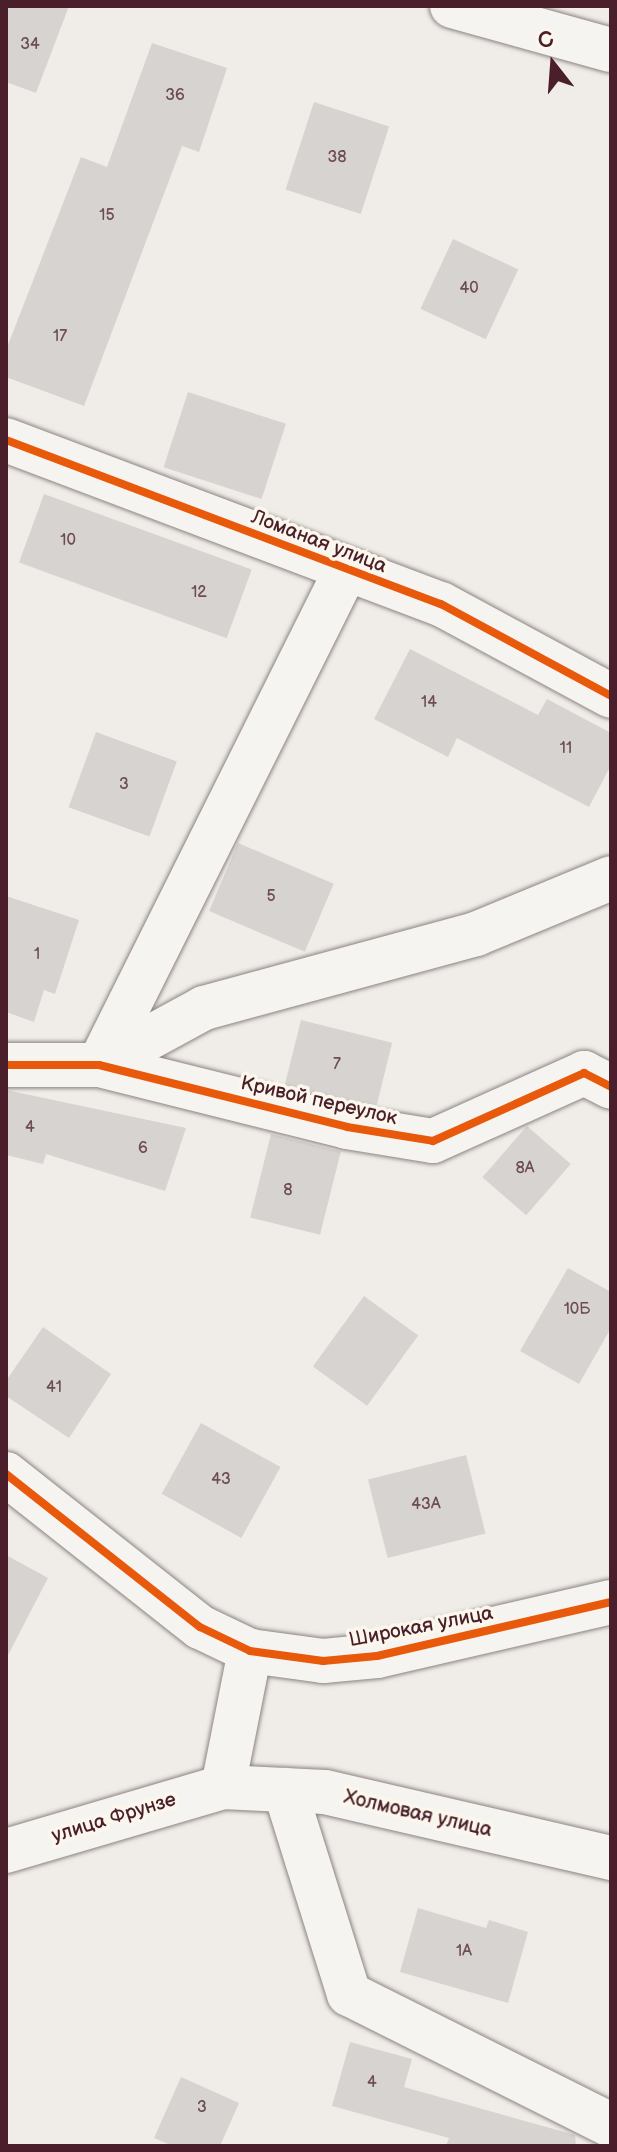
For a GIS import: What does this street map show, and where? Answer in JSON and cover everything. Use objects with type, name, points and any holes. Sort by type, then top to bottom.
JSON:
[{"type":"street","points":[[452,6],[611,50]]},
{"type":"street","name":"Ломаная улица","points":[[6,440],[441,604],[611,696]]},
{"type":"street","name":"Ломаная улица","points":[[99,1065],[346,570]]},
{"type":"street","name":"Кривой переулок","points":[[99,1065],[204,1008],[476,934],[611,878]]},
{"type":"street","name":"Кривой переулок","points":[[6,1065],[99,1065],[347,1127],[433,1141],[584,1073],[611,1087]]},
{"type":"street","name":"Широкая улица","points":[[6,1474],[200,1627],[250,1651],[323,1661],[377,1656],[611,1602]]},
{"type":"street","points":[[223,1787],[250,1651]]},
{"type":"street","name":"Холмовая улица","points":[[223,1787],[325,1792],[611,1858]]},
{"type":"street","name":"улица Фрунзе","points":[[6,1851],[223,1787]]},
{"type":"street","points":[[285,1790],[349,1994],[611,2125]]},
{"type":"building","points":[[6,6],[69,6],[36,93],[6,82]]},
{"type":"building","points":[[152,43],[227,68],[199,152],[182,146],[84,406],[6,377],[6,350],[81,157],[107,167]]},
{"type":"building","points":[[314,102],[389,126],[361,214],[286,189]]},
{"type":"building","points":[[453,239],[518,269],[486,339],[420,309]]},
{"type":"building","points":[[188,392],[286,424],[262,499],[164,467]]},
{"type":"building","points":[[44,494],[252,570],[227,638],[19,563]]},
{"type":"building","points":[[410,649],[538,715],[547,699],[611,733],[611,765],[589,807],[457,738],[448,757],[374,719]]},
{"type":"building","points":[[96,732],[177,761],[149,837],[69,807]]},
{"type":"building","points":[[238,843],[334,884],[305,952],[209,911]]},
{"type":"building","points":[[6,896],[79,920],[55,994],[44,990],[34,1022],[6,1012]]},
{"type":"building","points":[[301,1020],[392,1043],[376,1108],[285,1085]]},
{"type":"building","points":[[6,1090],[186,1128],[165,1191],[46,1154],[43,1164],[6,1155]]},
{"type":"building","points":[[527,1126],[571,1164],[526,1215],[482,1177]]},
{"type":"building","points":[[271,1134],[341,1151],[320,1235],[250,1217]]},
{"type":"building","points":[[568,1268],[611,1292],[611,1328],[579,1384],[520,1351]]},
{"type":"building","points":[[364,1296],[418,1335],[367,1406],[313,1366]]},
{"type":"building","points":[[43,1327],[111,1374],[69,1438],[6,1396],[6,1381]]},
{"type":"building","points":[[201,1423],[281,1467],[241,1538],[162,1494]]},
{"type":"building","points":[[466,1455],[486,1534],[388,1558],[368,1479]]},
{"type":"building","points":[[6,1555],[48,1578],[6,1659]]},
{"type":"building","points":[[418,1908],[486,1928],[489,1920],[528,1932],[508,2003],[400,1972]]},
{"type":"building","points":[[350,2042],[412,2059],[404,2087],[575,2135],[576,2146],[446,2146],[449,2138],[332,2106]]},
{"type":"building","points":[[181,2077],[239,2103],[220,2146],[173,2146],[154,2138]]},
{"type":"cycle path","points":[[6,440],[441,604],[611,696]]},
{"type":"cycle path","points":[[6,1065],[99,1065],[347,1127],[433,1141],[584,1073],[611,1087]]},
{"type":"cycle path","points":[[6,1474],[200,1627],[250,1651],[323,1661],[377,1656],[611,1602]]}]
